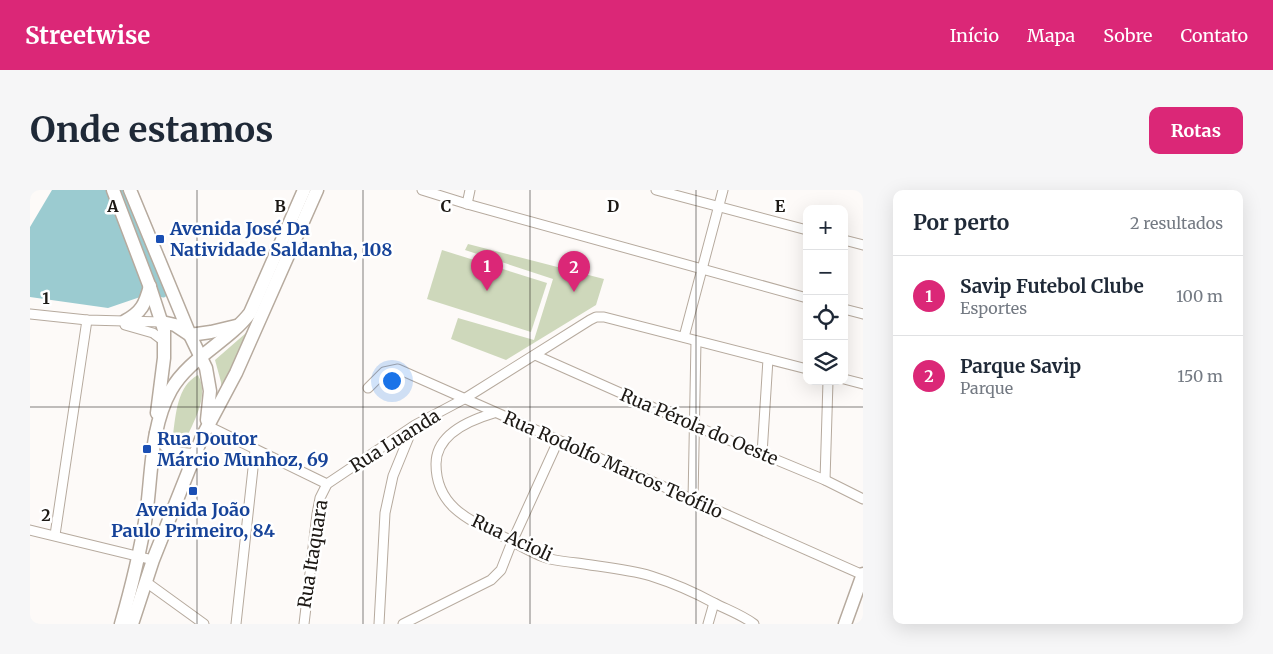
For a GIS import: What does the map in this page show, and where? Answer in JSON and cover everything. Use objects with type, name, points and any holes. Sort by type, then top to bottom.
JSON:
[{"type":"main road","points":[[113,190],[151,288],[162,322],[165,342],[157,430],[146,514],[121,624]]},
{"type":"main road","points":[[130,190],[207,373],[210,391],[205,431]]},
{"type":"main road","points":[[194,456],[180,455],[170,451],[157,430],[163,407],[180,377],[241,324],[250,313],[304,190]]},
{"type":"main road","points":[[132,624],[153,560],[194,456],[236,373],[317,190]]},
{"type":"main road","points":[[151,288],[158,301],[164,306],[170,306],[175,299]]},
{"type":"main road","points":[[125,321],[138,314],[142,309],[151,288]]},
{"type":"main road","points":[[162,322],[175,325],[190,335],[241,324]]},
{"type":"main road","points":[[845,624],[863,574]]},
{"type":"street","points":[[422,190],[803,297]]},
{"type":"street","points":[[467,204],[470,190]]},
{"type":"street","points":[[656,190],[803,229]]},
{"type":"street","points":[[684,338],[723,190]]},
{"type":"street","points":[[848,241],[863,245]]},
{"type":"street","points":[[848,310],[863,314]]},
{"type":"street","points":[[30,314],[87,320],[162,322]]},
{"type":"street","name":"Rua Luanda","points":[[327,484],[415,424],[464,399],[596,317],[803,368]]},
{"type":"street","points":[[55,535],[87,320]]},
{"type":"street","points":[[108,321],[153,333],[165,342]]},
{"type":"street","points":[[693,500],[696,341]]},
{"type":"street","name":"Rua Pérola do Oeste","points":[[535,355],[695,426],[825,480],[863,499]]},
{"type":"street","points":[[762,454],[768,359]]},
{"type":"street","name":"Rua Rodolfo Marcos Teófilo","points":[[368,388],[384,372],[396,369],[863,574]]},
{"type":"street","points":[[848,380],[863,384]]},
{"type":"street","points":[[825,480],[828,385]]},
{"type":"street","name":"Rua Acioli","points":[[494,413],[470,420],[444,440],[436,456],[438,487],[457,512],[512,542],[550,559],[620,569],[650,576],[671,583],[744,617],[754,624]]},
{"type":"street","points":[[379,624],[383,536],[388,494],[400,456],[415,424]]},
{"type":"street","points":[[205,431],[255,450],[327,484]]},
{"type":"street","points":[[403,624],[491,580],[501,570],[558,441]]},
{"type":"street","points":[[236,624],[255,450]]},
{"type":"street","name":"Rua Itaquara","points":[[304,624],[317,514],[320,498],[327,484]]},
{"type":"street","points":[[30,530],[153,560]]},
{"type":"street","points":[[146,582],[204,624]]},
{"type":"street","points":[[708,624],[714,603]]},
{"type":"green space","points":[[468,244],[604,279],[596,305],[506,360],[451,339],[458,318],[534,340],[553,279],[465,250]]},
{"type":"green space","points":[[442,250],[547,283],[531,332],[427,299]]},
{"type":"green space","points":[[246,333],[250,336],[222,398],[221,382],[215,360]]},
{"type":"green space","points":[[198,375],[202,392],[199,409],[184,443],[177,445],[173,440],[173,435],[179,401],[186,386]]},
{"type":"water","points":[[52,190],[106,190],[146,295],[108,308],[30,297],[30,227]]},
{"type":"waterway","points":[[123,190],[163,293]]},
{"type":"place","name":"Avenida José Da Natividade Saldanha, 108","points":[[160,239]]},
{"type":"place","name":"Savip Futebol Clube","points":[[487,291]]},
{"type":"place","name":"Parque Savip","points":[[574,292]]},
{"type":"place","name":"Rua Doutor Márcio Munhoz, 69","points":[[147,449]]},
{"type":"place","name":"Avenida João Paulo Primeiro, 84","points":[[193,491]]}]
